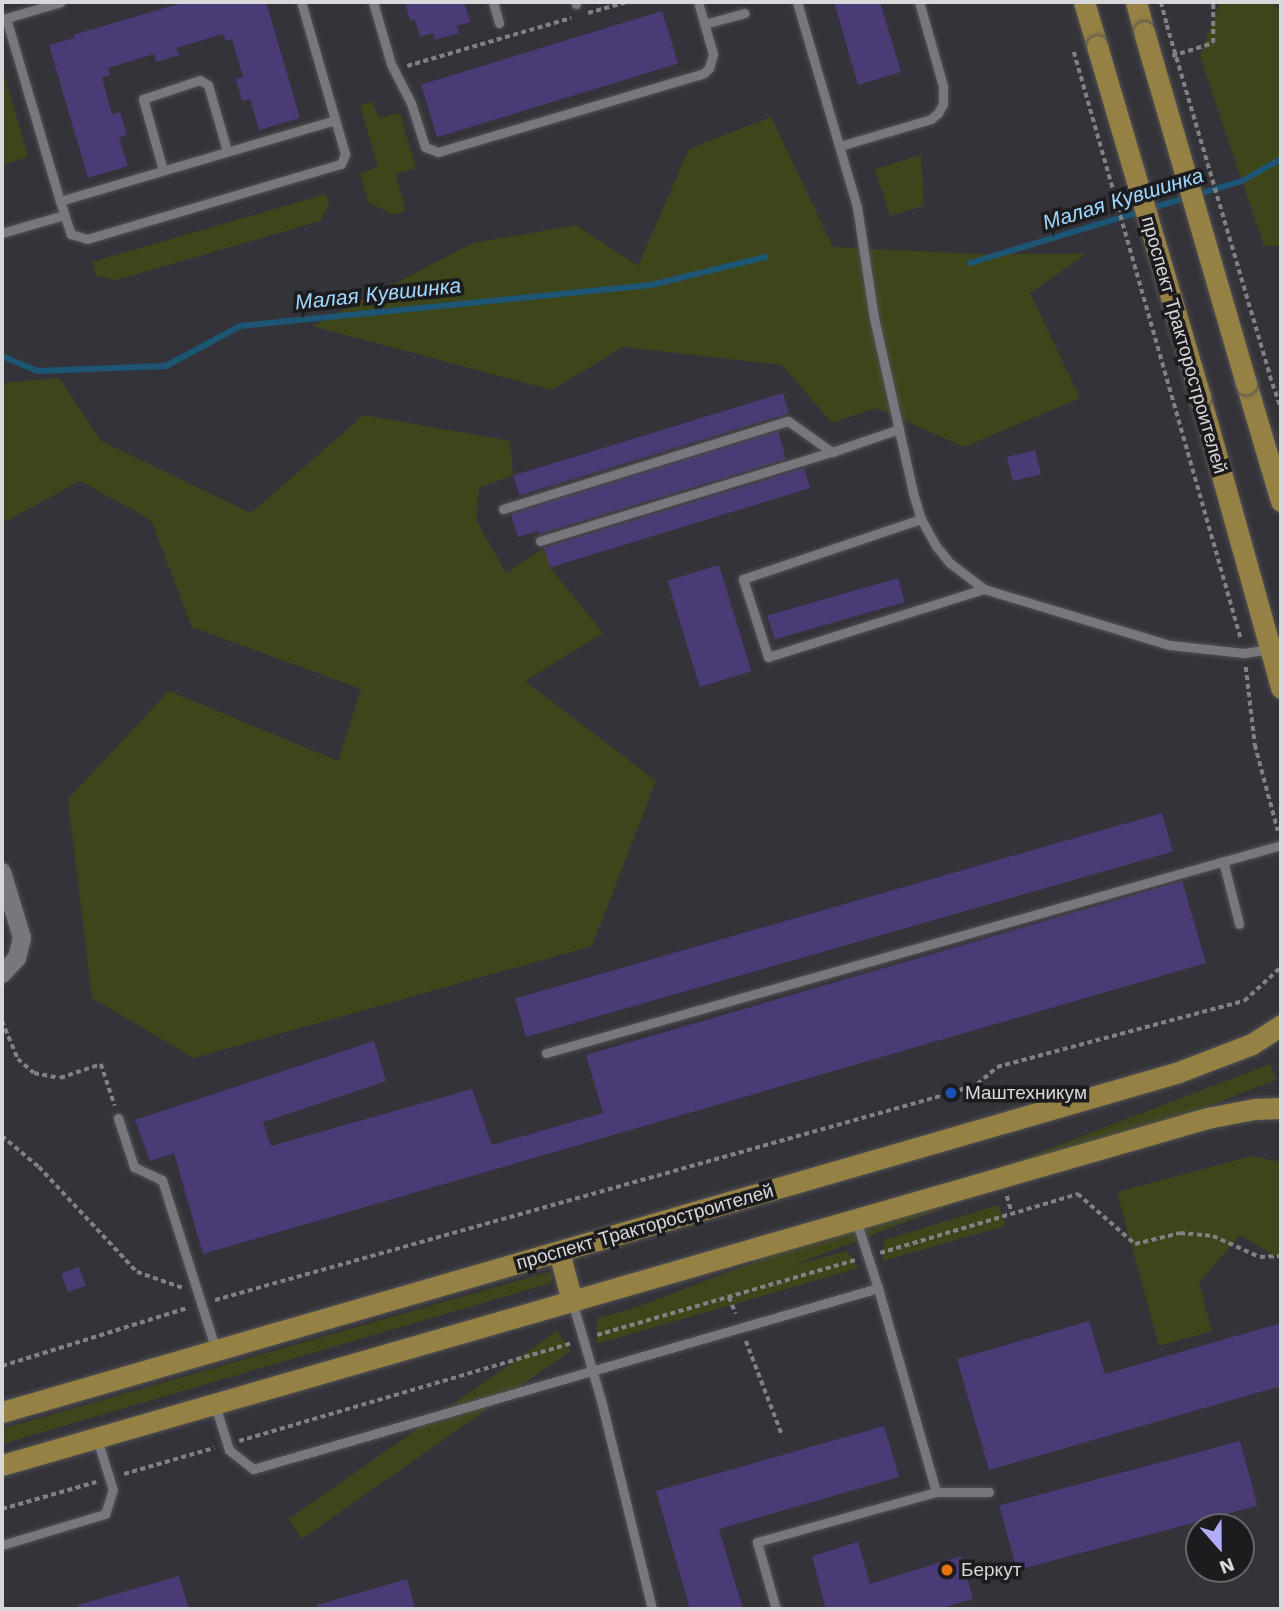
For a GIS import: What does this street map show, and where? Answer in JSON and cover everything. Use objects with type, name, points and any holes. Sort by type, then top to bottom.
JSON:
[{"type":"main road","name":"проспект Тракторостроителей","points":[[1084,2],[1200,397],[1281,688]]},
{"type":"main road","points":[[1136,2],[1281,501]]},
{"type":"main road","name":"проспект Тракторостроителей","points":[[2,1412],[1177,1073],[1230,1054],[1281,1025]]},
{"type":"main road","points":[[2,1465],[1207,1118],[1254,1109],[1281,1108]]},
{"type":"main road","points":[[559,1252],[572,1301]]},
{"type":"street","points":[[2,872],[22,938],[17,958],[2,974]]},
{"type":"lane","points":[[61,2],[4,19],[71,234],[87,239],[336,166],[344,160],[345,153],[301,2]]},
{"type":"lane","points":[[373,2],[394,70],[411,103],[425,147],[438,152],[704,73],[713,54],[698,2]]},
{"type":"lane","points":[[493,2],[499,23]]},
{"type":"lane","points":[[797,2],[863,231],[874,318],[921,519],[950,563],[984,589],[1170,645],[1244,653],[1270,649]]},
{"type":"lane","points":[[840,146],[931,119],[943,104],[943,86],[919,2]]},
{"type":"lane","points":[[704,24],[745,13]]},
{"type":"lane","points":[[163,170],[144,99],[200,80],[208,85],[228,152]]},
{"type":"lane","points":[[60,201],[335,120]]},
{"type":"lane","points":[[2,233],[64,215]]},
{"type":"lane","points":[[503,509],[788,421],[832,452]]},
{"type":"lane","points":[[540,541],[899,429]]},
{"type":"lane","points":[[921,519],[743,579],[768,657],[984,589]]},
{"type":"lane","points":[[546,1053],[1281,845]]},
{"type":"lane","points":[[1223,861],[1239,923]]},
{"type":"lane","points":[[118,1118],[134,1167],[162,1180],[216,1350]]},
{"type":"lane","points":[[856,1219],[936,1492]]},
{"type":"lane","points":[[215,1403],[229,1450],[253,1469],[878,1288]]},
{"type":"lane","points":[[572,1301],[593,1372],[652,1609]]},
{"type":"lane","points":[[2,1545],[105,1514],[113,1490],[96,1437]]},
{"type":"lane","points":[[776,1609],[757,1542],[936,1492],[989,1492]]},
{"type":"path","points":[[394,70],[627,2]]},
{"type":"path","points":[[1161,2],[1281,408]]},
{"type":"path","points":[[1074,52],[1176,404],[1244,653],[1255,744],[1278,832]]},
{"type":"path","points":[[2,1366],[201,1304],[869,1118],[977,1084],[997,1067],[1244,1001],[1281,967]]},
{"type":"path","points":[[2,1021],[20,1061],[36,1074],[60,1078],[101,1064],[118,1118]]},
{"type":"path","points":[[977,1084],[979,1093]]},
{"type":"path","points":[[2,1136],[39,1167],[136,1272],[198,1294]]},
{"type":"path","points":[[875,1255],[1078,1194],[1135,1244],[1180,1233],[1213,1236],[1260,1256],[1281,1256]]},
{"type":"path","points":[[1007,1196],[1012,1214]]},
{"type":"path","points":[[593,1336],[857,1260]]},
{"type":"path","points":[[729,1297],[782,1435]]},
{"type":"path","points":[[237,1441],[573,1342]]},
{"type":"path","points":[[120,1475],[223,1445]]},
{"type":"path","points":[[2,1509],[104,1480]]},
{"type":"green space","points":[[1220,2],[1270,2],[1281,10],[1281,246],[1264,246],[1200,56]]},
{"type":"green space","points":[[2,67],[28,157],[5,164],[2,154]]},
{"type":"green space","points":[[372,102],[380,118],[400,113],[416,168],[395,174],[406,211],[393,215],[368,202],[360,173],[378,167],[360,105]]},
{"type":"green space","points":[[771,117],[833,247],[974,254],[1086,254],[1030,293],[1080,398],[964,447],[876,408],[832,423],[782,365],[623,347],[552,390],[312,326],[473,243],[576,225],[638,266],[689,149]]},
{"type":"green space","points":[[921,155],[924,206],[890,216],[875,169]]},
{"type":"green space","points":[[326,194],[329,204],[320,221],[117,280],[96,276],[92,262]]},
{"type":"green space","points":[[59,378],[101,441],[251,513],[364,415],[510,441],[513,475],[479,488],[476,520],[506,573],[544,548],[551,569],[603,633],[525,681],[656,781],[592,946],[194,1058],[92,998],[68,799],[169,691],[338,761],[361,689],[192,627],[151,520],[80,481],[3,523],[2,383]]},
{"type":"green space","points":[[1270,1064],[1276,1080],[605,1338],[599,1322]]},
{"type":"green space","points":[[1252,1156],[1281,1162],[1281,1260],[1240,1235],[1199,1283],[1212,1331],[1159,1346],[1117,1192]]},
{"type":"green space","points":[[999,1205],[1005,1226],[883,1261],[884,1240]]},
{"type":"green space","points":[[847,1251],[859,1268],[596,1344],[598,1318]]},
{"type":"green space","points":[[548,1272],[553,1276],[551,1283],[2,1444],[2,1429]]},
{"type":"green space","points":[[557,1331],[571,1351],[302,1539],[288,1519]]},
{"type":"building","points":[[185,2],[266,2],[300,118],[259,130],[250,99],[242,101],[236,79],[243,77],[232,39],[226,41],[223,34],[176,48],[179,55],[156,62],[154,54],[108,68],[110,75],[102,78],[112,114],[120,112],[127,135],[119,137],[128,166],[88,178],[49,45],[74,38],[73,35]]},
{"type":"building","points":[[405,2],[464,2],[470,22],[457,26],[459,33],[435,40],[433,33],[420,37],[415,20],[410,21]]},
{"type":"building","points":[[834,2],[880,2],[901,72],[858,85]]},
{"type":"building","points":[[662,11],[678,64],[437,137],[421,85]]},
{"type":"building","points":[[783,393],[789,413],[519,496],[513,475]]},
{"type":"building","points":[[778,431],[786,459],[539,534],[538,531],[518,537],[511,515],[523,510]]},
{"type":"building","points":[[1035,450],[1041,474],[1013,481],[1007,457]]},
{"type":"building","points":[[804,468],[810,488],[550,568],[544,548]]},
{"type":"building","points":[[719,565],[751,671],[700,687],[667,581]]},
{"type":"building","points":[[898,578],[905,602],[774,640],[767,615]]},
{"type":"building","points":[[1162,813],[1173,851],[526,1037],[515,999]]},
{"type":"building","points":[[1182,881],[1206,963],[203,1254],[174,1153],[150,1161],[135,1120],[374,1041],[386,1081],[263,1122],[271,1146],[472,1089],[492,1145],[603,1113],[586,1055]]},
{"type":"building","points":[[79,1267],[86,1286],[68,1292],[61,1273]]},
{"type":"building","points":[[1089,1321],[1105,1374],[1281,1323],[1281,1386],[989,1470],[957,1359]]},
{"type":"building","points":[[884,1426],[899,1477],[719,1529],[743,1609],[690,1609],[656,1491]]},
{"type":"building","points":[[1240,1441],[1257,1506],[1230,1513],[1185,1513],[1185,1525],[1017,1570],[999,1505]]},
{"type":"building","points":[[858,1542],[870,1584],[961,1556],[973,1599],[939,1609],[826,1609],[812,1556]]},
{"type":"building","points":[[179,1576],[189,1609],[79,1609],[78,1605]]},
{"type":"building","points":[[407,1579],[415,1609],[318,1609],[317,1605]]},
{"type":"waterway","name":"Малая Кувшинка","points":[[970,263],[1242,181],[1281,159]]},
{"type":"waterway","name":"Малая Кувшинка","points":[[2,356],[37,371],[166,366],[240,326],[651,285],[766,257]]},
{"type":"place","name":"Маштехникум","points":[[951,1093]]},
{"type":"place","name":"Беркут","points":[[947,1570]]}]
